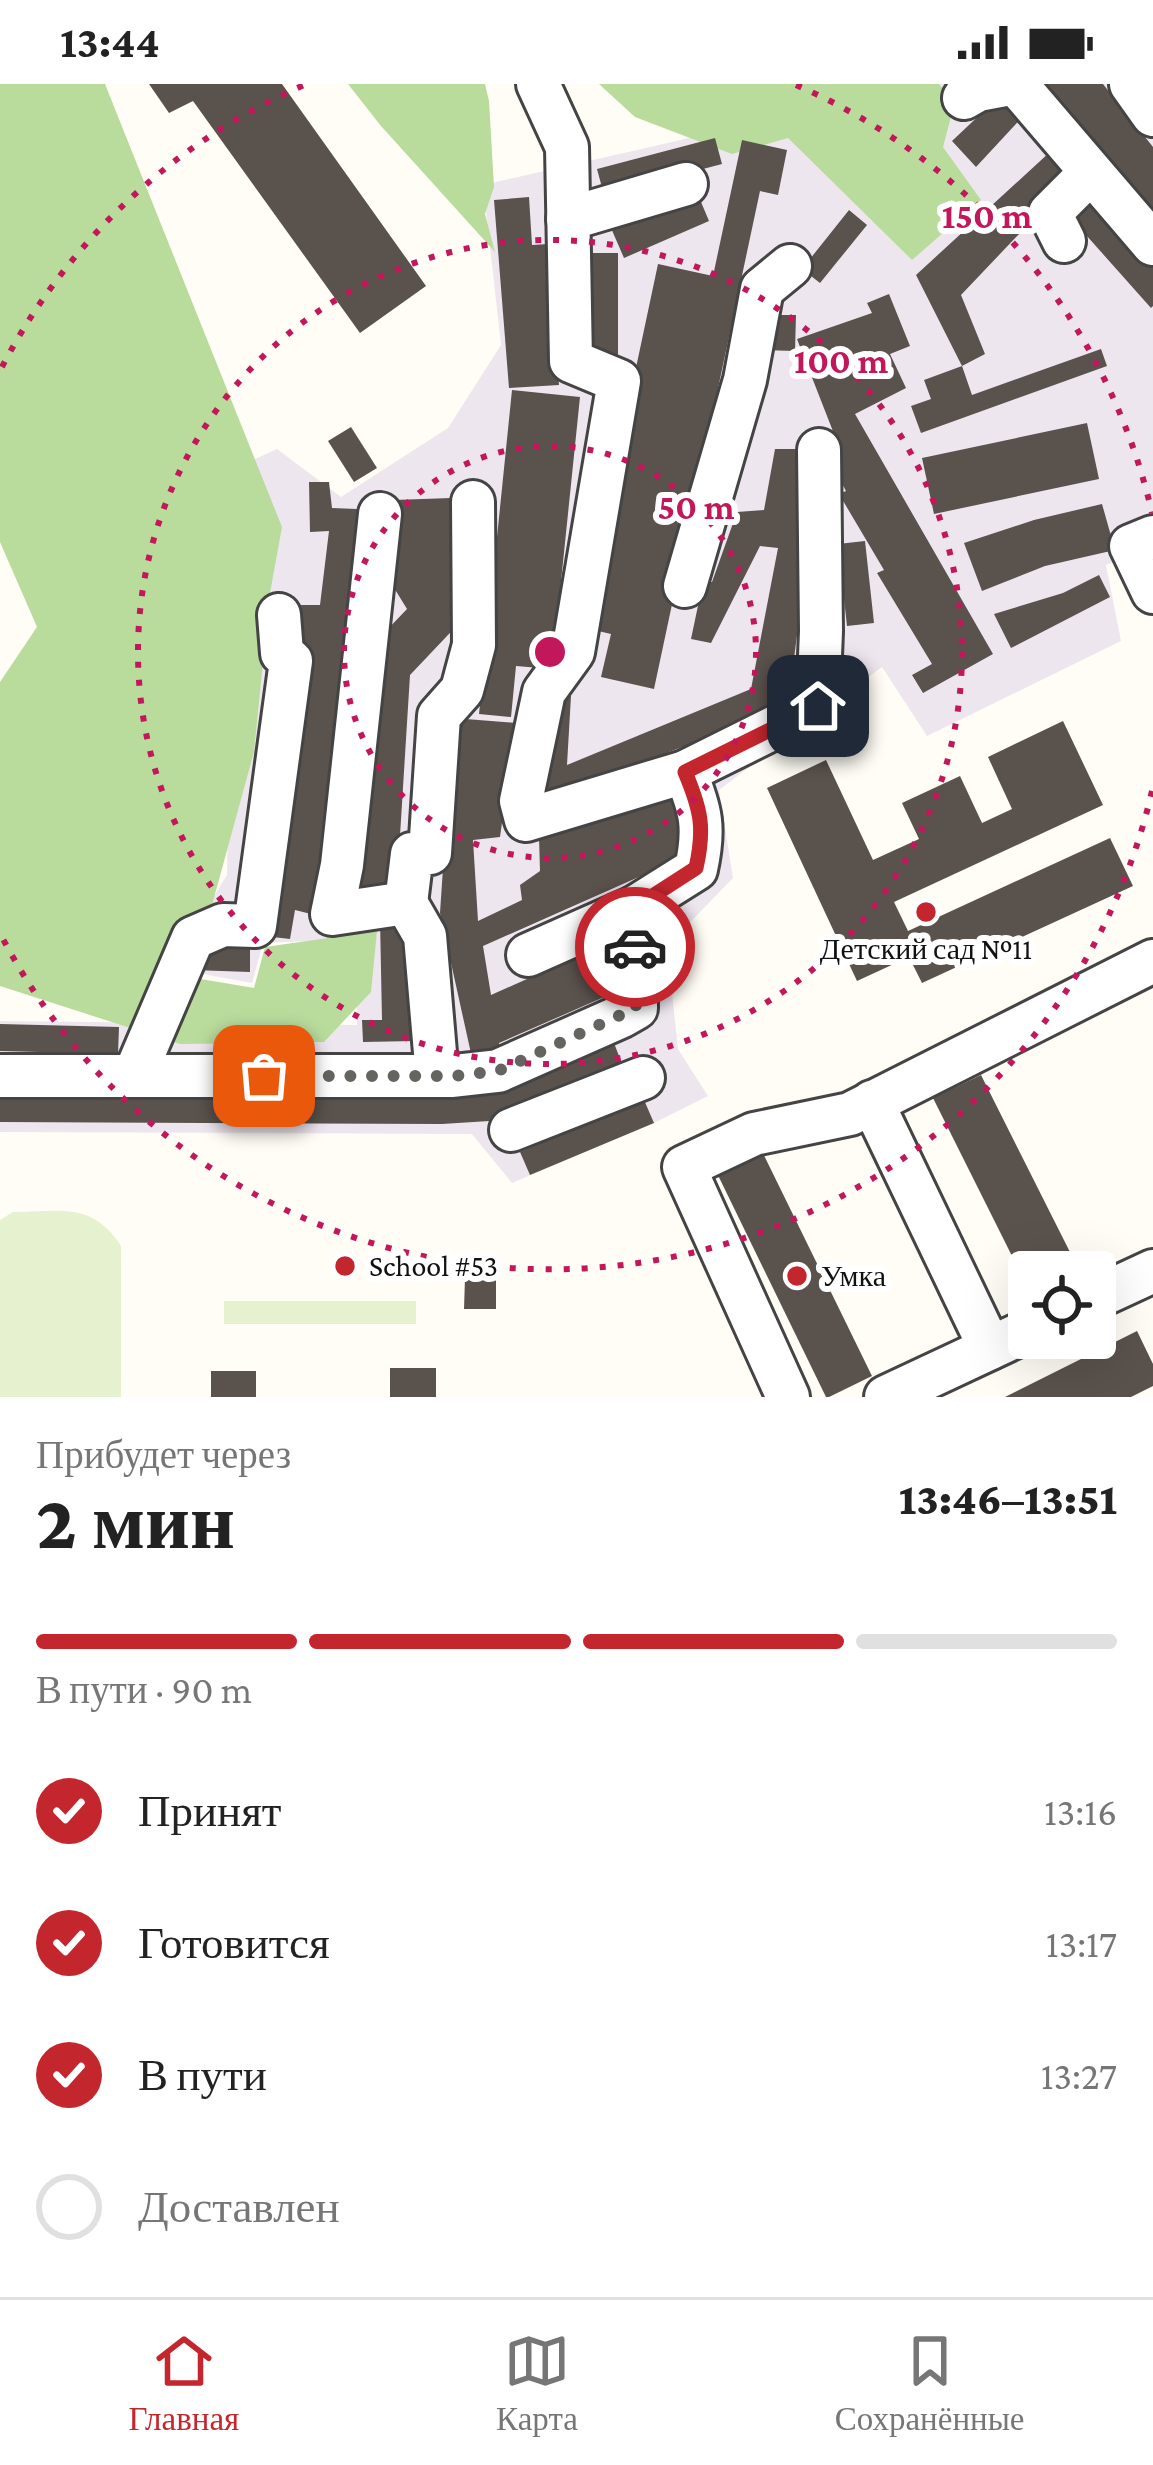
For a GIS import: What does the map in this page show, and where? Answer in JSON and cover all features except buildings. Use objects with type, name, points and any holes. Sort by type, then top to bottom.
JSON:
[{"type":"lane","points":[[538,84],[567,147],[571,362],[619,381],[573,652],[544,692],[521,801],[526,820],[685,772],[818,706],[819,450]]},
{"type":"lane","points":[[964,98],[978,89],[1013,84],[1153,244]]},
{"type":"lane","points":[[1131,84],[1153,115]]},
{"type":"lane","points":[[1064,241],[1050,213],[1090,173]]},
{"type":"lane","points":[[568,219],[686,184]]},
{"type":"lane","points":[[685,586],[745,380],[762,289],[790,266]]},
{"type":"lane","points":[[437,1076],[425,936],[406,904],[412,854],[430,853],[439,716],[462,690],[474,645],[473,502]]},
{"type":"lane","points":[[380,514],[342,865],[332,914],[406,904]]},
{"type":"lane","points":[[1153,537],[1131,546],[1153,592]]},
{"type":"lane","points":[[134,1076],[193,938],[223,925],[255,926],[291,661],[282,653],[279,616]]},
{"type":"lane","points":[[528,955],[634,908],[696,868],[700,808],[685,772]]},
{"type":"lane","points":[[0,1076],[437,1076],[498,1071],[636,1008],[634,908]]},
{"type":"lane","points":[[788,1397],[684,1167],[754,1134],[850,1114],[1153,961]]},
{"type":"lane","points":[[511,1130],[644,1078]]},
{"type":"lane","points":[[872,1102],[991,1348]]},
{"type":"lane","points":[[1116,1288],[1153,1271]]},
{"type":"lane","points":[[886,1397],[1008,1340]]},
{"type":"shaded area","points":[[870,84],[1153,84],[1153,546],[1106,565],[1121,641],[927,736],[882,667],[719,790],[733,878],[667,946],[678,1049],[708,1096],[654,1123],[512,1183],[472,1134],[0,1132],[0,1021],[357,1025],[356,939],[263,943],[252,983],[170,968],[227,875],[233,469],[277,449],[341,497],[448,428],[501,345],[483,185],[681,140]]},
{"type":"green space","points":[[0,84],[105,84],[282,527],[270,593],[254,752],[212,905],[165,973],[254,988],[265,947],[377,931],[371,992],[324,1042],[180,1044],[0,986],[0,682],[37,627],[0,542]]},
{"type":"green space","points":[[348,84],[485,84],[494,187],[485,214],[495,252],[381,126]]},
{"type":"green space","points":[[599,84],[939,84],[955,102],[943,147],[981,200],[912,260],[788,138],[732,154],[635,117]]},
{"type":"green space","points":[[13,1212],[86,1215],[121,1246],[121,1397],[0,1397],[0,1220]]},
{"type":"green space","points":[[224,1301],[416,1301],[416,1324],[224,1324]]},
{"type":"way so far","points":[[264,1076],[453,1076],[498,1071],[636,1008],[635,947]]},
{"type":"place","name":"Детский сад №11","points":[[926,912]]},
{"type":"place","name":"School #53","points":[[345,1266]]},
{"type":"place","name":"Умка","points":[[797,1276]]},
{"type":"route","points":[[635,947],[634,908],[696,868],[700,808],[685,772],[818,706]]}]
